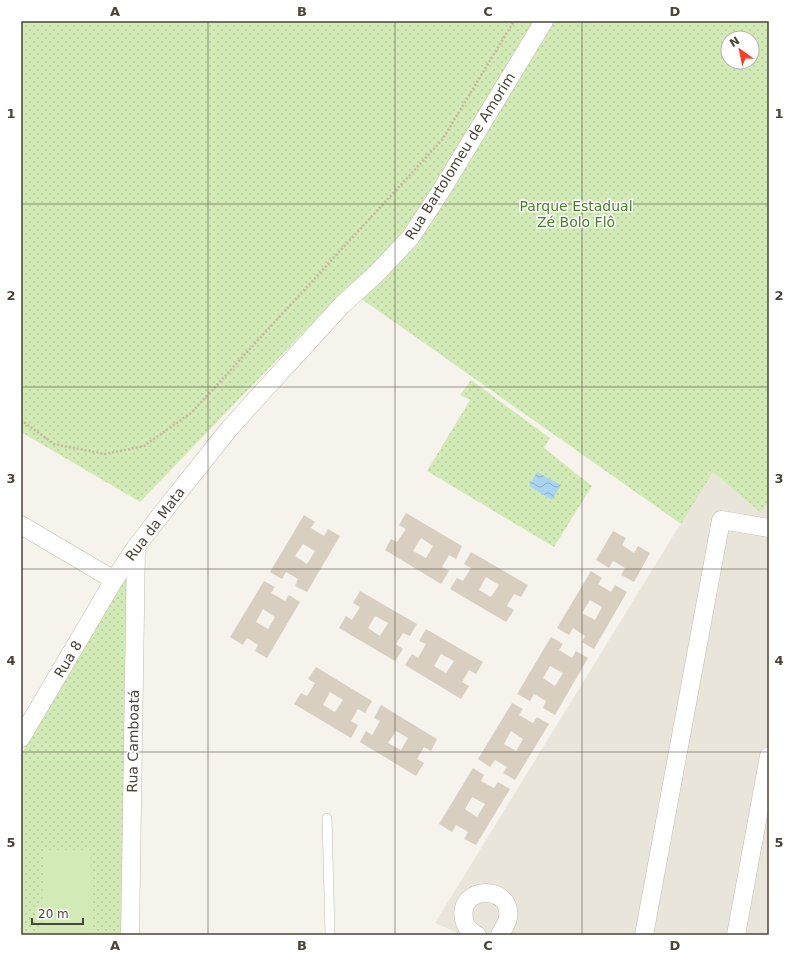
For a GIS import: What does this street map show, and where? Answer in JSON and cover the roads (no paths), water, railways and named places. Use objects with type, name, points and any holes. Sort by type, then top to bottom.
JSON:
[{"type":"street","name":"Rua Bartolomeu de Amorim","points":[[266,386],[342,305],[376,274],[410,238],[441,191],[544,21]]},
{"type":"street","name":"Rua da Mata","points":[[114,580],[136,548],[229,429],[266,386]]},
{"type":"street","points":[[644,935],[721,520],[769,528]]},
{"type":"street","points":[[21,525],[114,580]]},
{"type":"street","name":"Rua Camboatá","points":[[130,935],[136,548]]},
{"type":"street","name":"Rua 8","points":[[21,738],[114,580]]},
{"type":"street","points":[[736,935],[769,756]]},
{"type":"street","points":[[476,935],[468,929],[465,923],[463,917],[464,910],[466,903],[471,898],[484,892],[495,894],[504,901],[507,906],[508,918],[500,935]]},
{"type":"lane","points":[[327,818],[330,935]]},
{"type":"water","points":[[537,472],[561,485],[552,500],[529,486]]},
{"type":"park label","name":"Parque Estadual Zé Bolo Flô","points":[[576,214]]}]
